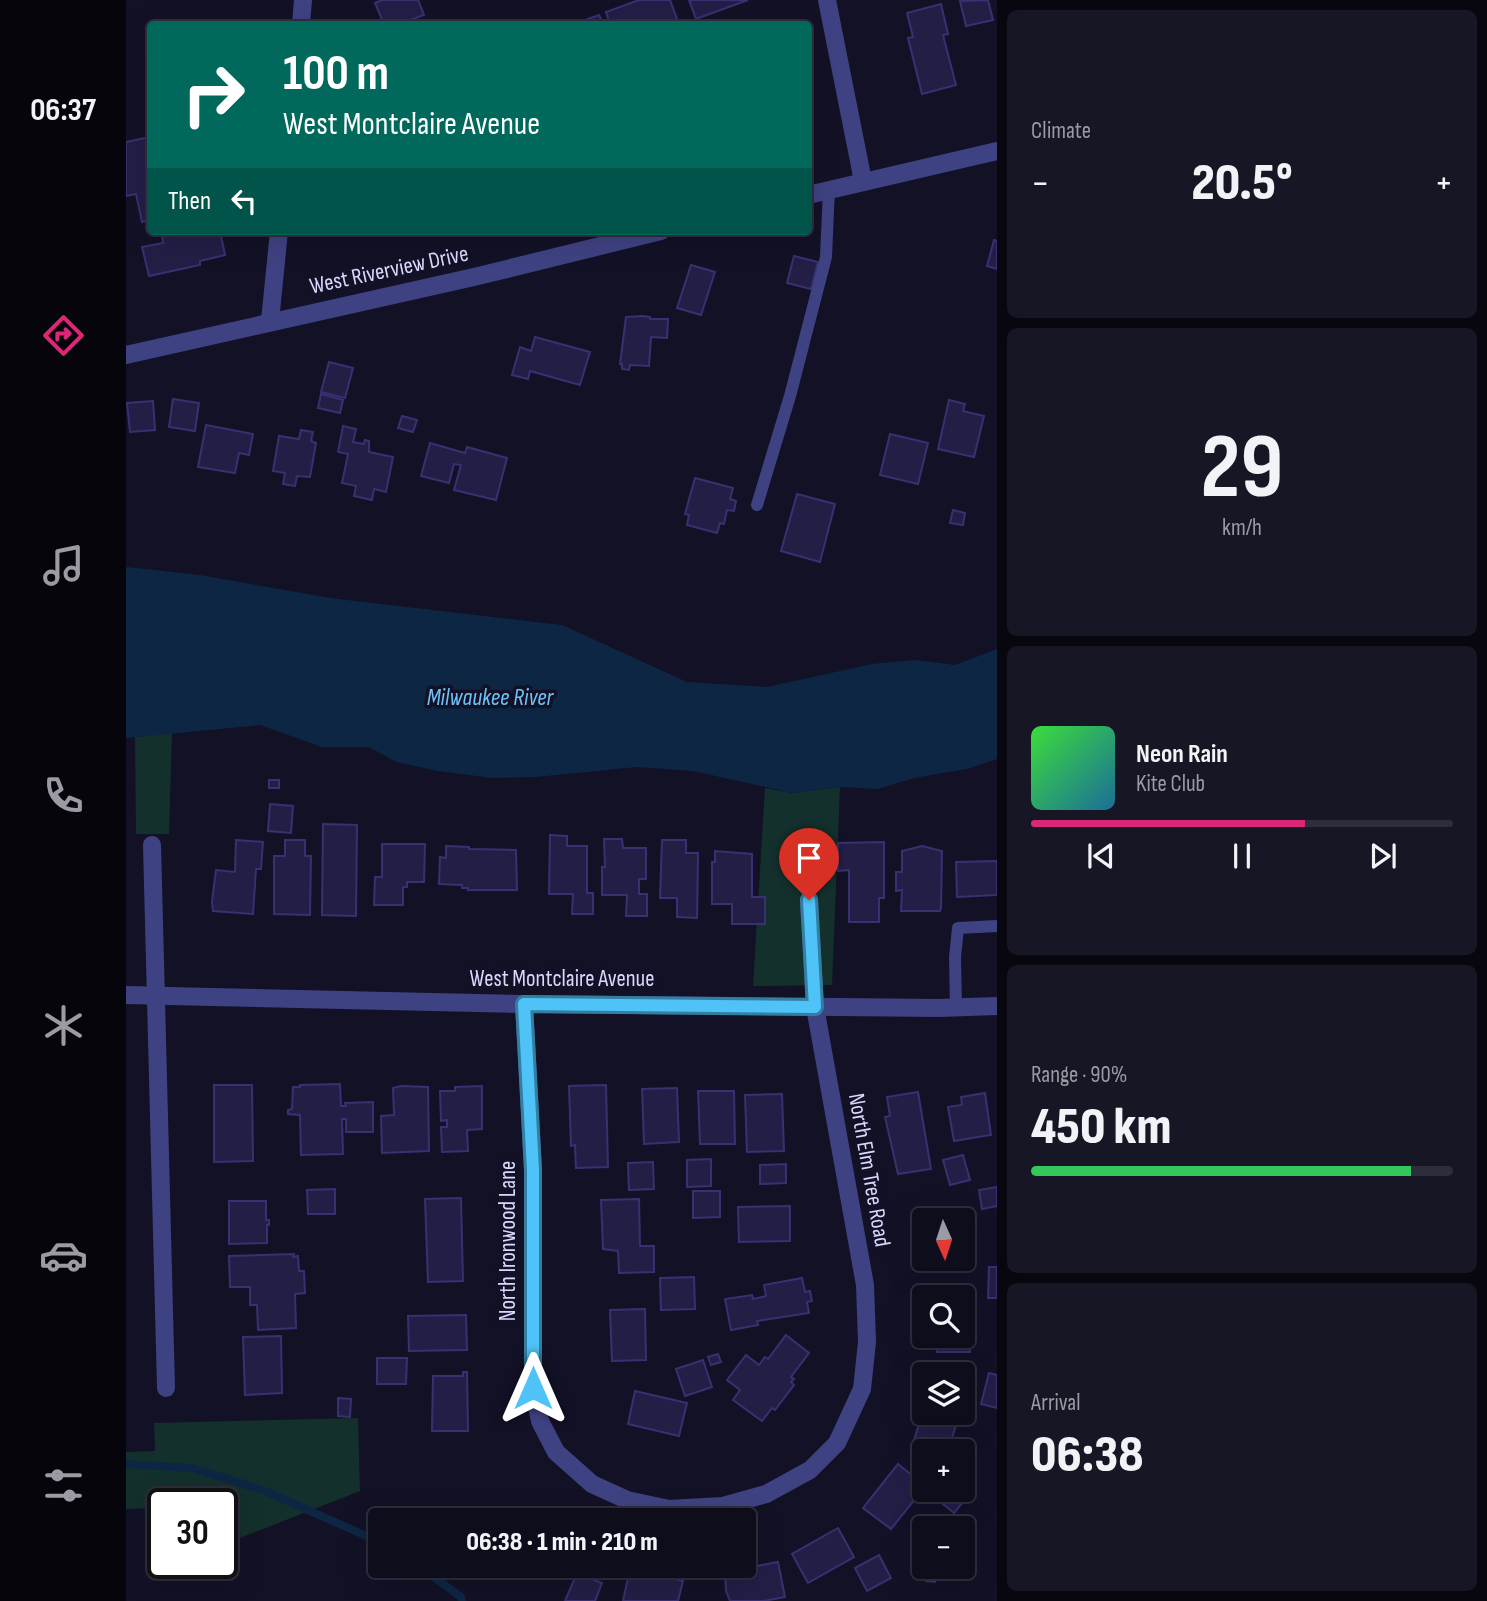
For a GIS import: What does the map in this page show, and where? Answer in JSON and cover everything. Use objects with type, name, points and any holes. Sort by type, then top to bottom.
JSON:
[{"type":"street","points":[[300,21],[303,0]]},
{"type":"street","points":[[827,0],[863,181]]},
{"type":"street","points":[[812,194],[997,151]]},
{"type":"street","points":[[270,321],[279,235]]},
{"type":"street","name":"West Riverview Drive","points":[[126,355],[474,277],[645,235]]},
{"type":"street","points":[[152,845],[166,1388]]},
{"type":"street","name":"North Elm Tree Road","points":[[809,900],[815,1007],[865,1285],[867,1342],[862,1389],[837,1443]]},
{"type":"street","name":"West Montclaire Avenue","points":[[126,995],[524,1004],[956,1008],[997,1006]]},
{"type":"street","name":"North Ironwood Lane","points":[[524,1004],[533,1170],[533,1388],[540,1421],[556,1452],[592,1484],[627,1500],[669,1509],[723,1506],[766,1494],[810,1470],[837,1443]]},
{"type":"lane","points":[[757,505],[790,396],[826,257],[829,190]]},
{"type":"lane","points":[[956,1008],[955,957],[958,928],[997,926]]},
{"type":"green space","points":[[172,733],[169,834],[136,834],[135,737]]},
{"type":"green space","points":[[840,787],[832,985],[753,986],[765,788],[792,793]]},
{"type":"green space","points":[[358,1418],[360,1491],[238,1539],[238,1488],[147,1488],[147,1508],[126,1509],[126,1452],[155,1451],[154,1423]]},
{"type":"water","name":"Milwaukee River","points":[[126,567],[200,575],[330,598],[562,625],[687,682],[767,687],[872,664],[915,660],[955,665],[997,649],[997,759],[967,769],[914,778],[878,789],[840,787],[792,793],[693,771],[637,767],[536,777],[492,778],[396,762],[369,747],[322,747],[260,725],[126,738]]},
{"type":"building","points":[[382,0],[418,0],[424,15],[407,21],[383,21],[375,3]]},
{"type":"building","points":[[639,0],[670,0],[677,19],[609,21],[606,12]]},
{"type":"building","points":[[689,0],[748,0],[696,19]]},
{"type":"building","points":[[988,0],[993,20],[966,26],[960,1]]},
{"type":"building","points":[[941,4],[948,34],[943,35],[956,85],[922,94],[908,38],[913,37],[907,13]]},
{"type":"building","points":[[599,15],[602,21],[582,21]]},
{"type":"building","points":[[147,138],[147,221],[142,222],[136,194],[126,196],[126,142]]},
{"type":"building","points":[[162,235],[221,235],[225,255],[200,261],[200,265],[149,276],[142,247],[163,243]]},
{"type":"building","points":[[994,240],[997,241],[997,269],[987,266]]},
{"type":"building","points":[[794,256],[818,262],[811,289],[787,283]]},
{"type":"building","points":[[691,265],[715,272],[701,315],[677,308]]},
{"type":"building","points":[[643,316],[650,319],[668,319],[667,338],[651,337],[649,366],[630,365],[629,370],[622,369],[620,364],[626,317]]},
{"type":"building","points":[[535,337],[590,352],[580,385],[530,371],[528,379],[512,375],[520,347],[531,351]]},
{"type":"building","points":[[329,362],[353,368],[345,398],[321,392]]},
{"type":"building","points":[[321,394],[343,400],[340,413],[318,408]]},
{"type":"building","points":[[173,399],[199,403],[195,431],[169,427]]},
{"type":"building","points":[[949,400],[965,404],[963,411],[984,416],[974,457],[938,449]]},
{"type":"building","points":[[153,401],[155,430],[130,432],[127,403]]},
{"type":"building","points":[[402,416],[417,420],[413,432],[398,428]]},
{"type":"building","points":[[206,425],[253,434],[249,455],[239,453],[235,473],[198,467]]},
{"type":"building","points":[[343,426],[356,429],[353,442],[364,444],[365,440],[369,441],[369,452],[393,457],[386,492],[374,489],[372,500],[354,496],[356,486],[342,483],[348,454],[338,452]]},
{"type":"building","points":[[301,430],[313,432],[311,441],[316,443],[310,477],[297,476],[295,486],[283,484],[285,473],[273,471],[279,436],[299,439]]},
{"type":"building","points":[[890,434],[928,443],[918,484],[880,475]]},
{"type":"building","points":[[430,443],[465,453],[467,447],[507,458],[496,500],[454,490],[461,465],[454,464],[449,483],[421,476]]},
{"type":"building","points":[[695,478],[733,488],[730,499],[736,501],[734,511],[727,510],[724,524],[720,523],[717,533],[687,525],[689,515],[685,514]]},
{"type":"building","points":[[797,494],[835,504],[820,562],[781,551]]},
{"type":"building","points":[[953,510],[965,513],[963,525],[950,523]]},
{"type":"building","points":[[269,780],[279,780],[279,788],[269,788]]},
{"type":"building","points":[[270,804],[293,806],[291,833],[268,831]]},
{"type":"building","points":[[323,824],[357,825],[356,916],[322,915]]},
{"type":"building","points":[[550,835],[567,836],[567,846],[587,846],[587,893],[593,893],[593,914],[572,914],[573,894],[549,894]]},
{"type":"building","points":[[604,839],[622,839],[623,848],[646,848],[646,879],[639,879],[639,894],[647,894],[647,916],[626,916],[627,895],[602,895]]},
{"type":"building","points":[[236,840],[263,842],[261,869],[256,869],[253,914],[213,911],[216,870],[235,872]]},
{"type":"building","points":[[285,840],[305,840],[305,856],[311,856],[310,915],[274,914],[274,856],[285,856]]},
{"type":"building","points":[[662,840],[686,840],[686,853],[698,853],[697,918],[677,917],[677,898],[660,898]]},
{"type":"building","points":[[884,842],[884,898],[879,898],[879,922],[849,922],[849,870],[838,871],[838,843]]},
{"type":"building","points":[[382,844],[425,844],[424,882],[407,882],[407,887],[403,887],[403,905],[374,905],[375,877],[382,877]]},
{"type":"building","points":[[446,846],[516,850],[517,890],[468,890],[462,888],[462,885],[439,884],[440,857],[446,858]]},
{"type":"building","points":[[922,846],[942,851],[941,908],[940,911],[901,911],[902,890],[896,891],[896,872],[902,872],[902,851]]},
{"type":"building","points":[[715,851],[752,854],[752,897],[765,897],[765,924],[732,924],[732,904],[712,904],[712,862],[715,862]]},
{"type":"building","points":[[997,861],[997,895],[957,897],[956,862]]},
{"type":"building","points":[[340,1084],[341,1106],[346,1106],[345,1103],[373,1102],[373,1132],[346,1132],[346,1119],[342,1119],[343,1154],[301,1155],[300,1115],[288,1114],[288,1110],[292,1109],[293,1087]]},
{"type":"building","points":[[214,1085],[252,1085],[253,1161],[214,1162]]},
{"type":"building","points":[[606,1085],[608,1167],[576,1168],[575,1145],[571,1146],[569,1086]]},
{"type":"building","points":[[482,1086],[482,1129],[467,1130],[468,1151],[442,1152],[441,1127],[447,1127],[447,1120],[441,1121],[440,1091],[455,1091],[455,1087]]},
{"type":"building","points":[[428,1087],[429,1151],[382,1153],[381,1116],[394,1115],[393,1088]]},
{"type":"building","points":[[677,1088],[679,1142],[644,1144],[642,1089]]},
{"type":"building","points":[[698,1091],[734,1091],[735,1144],[700,1144]]},
{"type":"building","points":[[918,1092],[931,1169],[898,1174],[885,1117],[890,1116],[887,1097]]},
{"type":"building","points":[[985,1093],[991,1135],[954,1141],[948,1107],[962,1105],[961,1097]]},
{"type":"building","points":[[782,1094],[784,1151],[747,1152],[745,1095]]},
{"type":"building","points":[[963,1155],[970,1180],[950,1185],[943,1160]]},
{"type":"building","points":[[711,1159],[711,1186],[687,1187],[687,1160]]},
{"type":"building","points":[[653,1162],[654,1189],[629,1190],[628,1163]]},
{"type":"building","points":[[786,1164],[786,1183],[760,1184],[760,1165]]},
{"type":"building","points":[[997,1187],[997,1206],[982,1209],[979,1190]]},
{"type":"building","points":[[335,1189],[335,1214],[308,1214],[307,1190]]},
{"type":"building","points":[[693,1191],[720,1191],[720,1217],[693,1218]]},
{"type":"building","points":[[461,1198],[463,1281],[428,1282],[425,1199]]},
{"type":"building","points":[[639,1199],[640,1246],[654,1246],[654,1272],[619,1273],[618,1251],[603,1249],[601,1200]]},
{"type":"building","points":[[229,1201],[266,1201],[266,1220],[269,1220],[267,1243],[229,1244]]},
{"type":"building","points":[[790,1206],[790,1241],[739,1242],[738,1207]]},
{"type":"building","points":[[294,1254],[293,1257],[298,1256],[299,1271],[304,1271],[305,1293],[295,1294],[296,1328],[258,1330],[257,1305],[250,1305],[250,1287],[230,1287],[229,1256]]},
{"type":"building","points":[[989,1267],[997,1267],[997,1298],[988,1298]]},
{"type":"building","points":[[694,1277],[695,1309],[661,1310],[660,1278]]},
{"type":"building","points":[[802,1278],[805,1292],[810,1291],[812,1301],[807,1302],[809,1313],[757,1321],[758,1325],[731,1330],[725,1299],[766,1296],[764,1285]]},
{"type":"building","points":[[645,1309],[646,1360],[612,1361],[610,1310]]},
{"type":"building","points":[[466,1315],[467,1350],[409,1351],[408,1316]]},
{"type":"building","points":[[786,1335],[809,1353],[791,1377],[794,1379],[791,1382],[794,1385],[775,1410],[772,1408],[762,1421],[733,1400],[740,1390],[727,1380],[746,1355],[759,1365],[765,1357],[768,1359]]},
{"type":"building","points":[[281,1336],[282,1393],[245,1395],[243,1337]]},
{"type":"building","points":[[937,1348],[970,1348],[970,1352],[937,1352]]},
{"type":"building","points":[[718,1354],[721,1362],[711,1365],[708,1357]]},
{"type":"building","points":[[377,1358],[407,1358],[406,1384],[377,1384]]},
{"type":"building","points":[[703,1360],[712,1387],[685,1396],[676,1369]]},
{"type":"building","points":[[463,1372],[467,1372],[468,1431],[432,1431],[433,1376],[463,1376]]},
{"type":"building","points":[[989,1373],[997,1375],[997,1408],[981,1404]]},
{"type":"building","points":[[635,1391],[687,1403],[679,1436],[628,1424]]},
{"type":"building","points":[[338,1398],[351,1399],[350,1417],[338,1416]]},
{"type":"building","points":[[919,1425],[956,1425],[952,1439],[914,1439]]},
{"type":"building","points":[[898,1464],[912,1475],[913,1502],[891,1529],[863,1508]]},
{"type":"building","points":[[941,1502],[963,1502],[954,1513]]},
{"type":"building","points":[[838,1528],[854,1557],[808,1583],[792,1554]]},
{"type":"building","points":[[879,1555],[891,1578],[867,1591],[855,1568]]},
{"type":"building","points":[[778,1562],[785,1597],[764,1601],[730,1601],[725,1578],[756,1578],[756,1566]]},
{"type":"building","points":[[575,1578],[590,1578],[602,1583],[595,1601],[565,1601]]},
{"type":"building","points":[[628,1578],[672,1578],[683,1581],[678,1601],[623,1601]]},
{"type":"waterway","points":[[126,1464],[192,1468],[265,1491],[368,1537]]},
{"type":"waterway","points":[[435,1578],[461,1597],[462,1601]]},
{"type":"route","points":[[533,1388],[533,1170],[524,1004],[815,1007],[809,900]]}]
